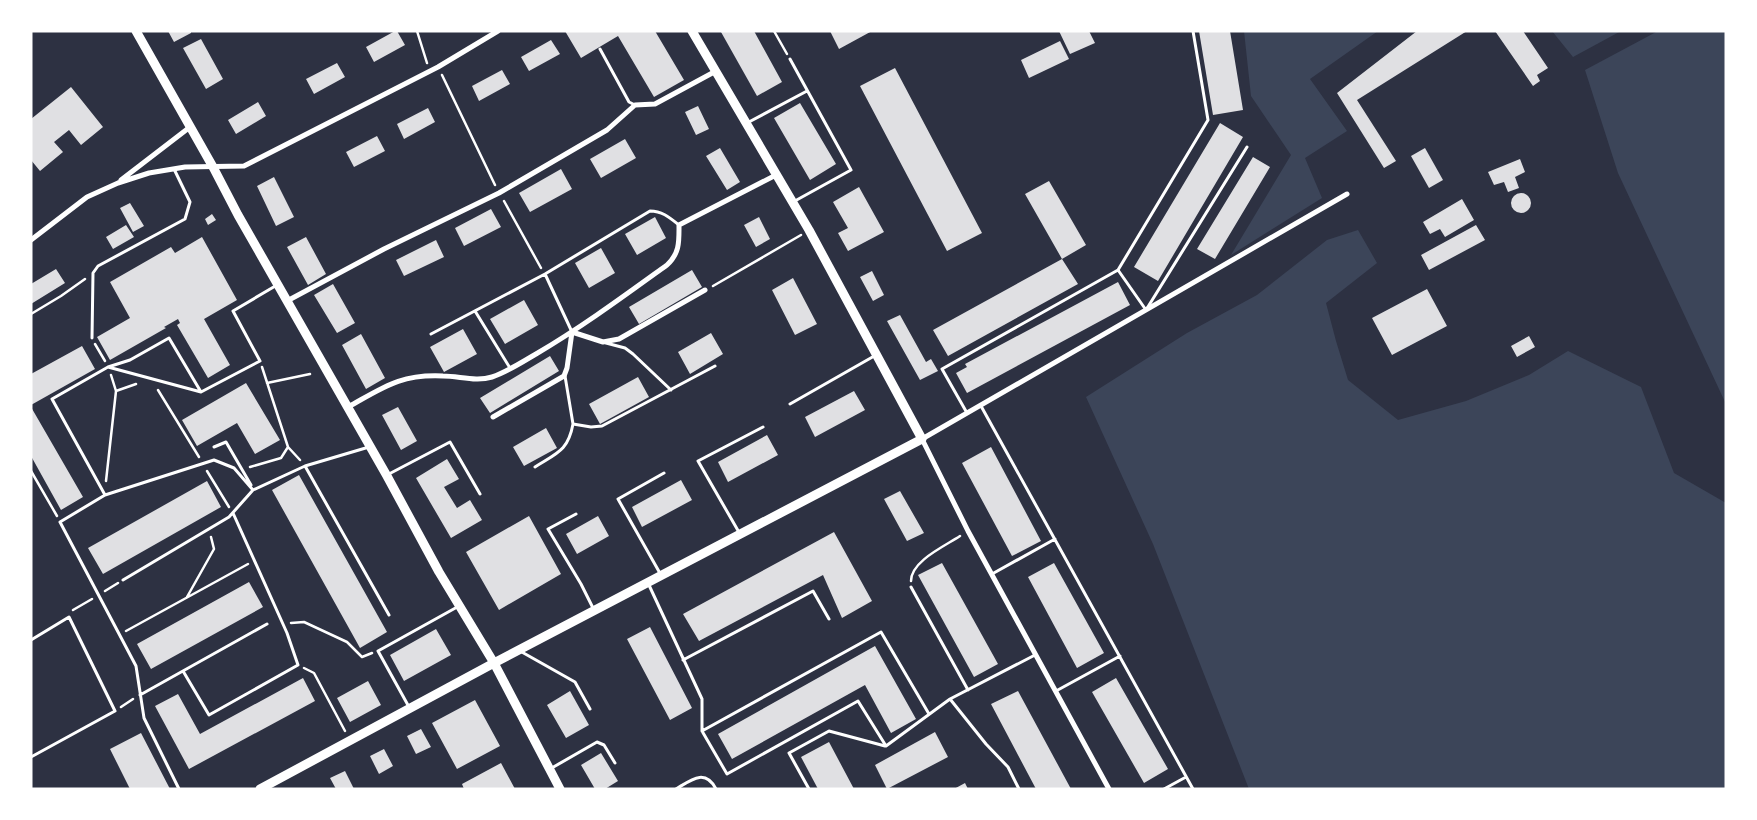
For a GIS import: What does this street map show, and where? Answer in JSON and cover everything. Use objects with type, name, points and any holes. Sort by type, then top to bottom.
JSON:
[{"type":"main road","points":[[136,31],[238,215],[387,476],[438,572],[494,663],[560,789]]},
{"type":"main road","points":[[260,789],[494,663],[922,439],[809,230],[692,31]]},
{"type":"street","points":[[31,240],[87,197],[118,183],[174,168],[244,166],[429,72],[498,31]]},
{"type":"street","points":[[287,301],[384,249],[499,193],[607,130],[634,105],[655,104],[716,71]]},
{"type":"street","points":[[118,183],[190,127]]},
{"type":"street","points":[[348,407],[390,383],[411,377],[443,376],[478,379],[492,377],[510,368],[572,332],[674,259],[678,250],[679,225],[776,175]]},
{"type":"street","points":[[1109,789],[968,531],[922,439],[1347,194]]},
{"type":"street","points":[[572,332],[603,342],[619,339],[705,290]]},
{"type":"street","points":[[493,417],[564,376],[567,368],[572,332]]},
{"type":"lane","points":[[967,413],[942,369],[1118,270],[1208,120],[1193,31]]},
{"type":"lane","points":[[600,49],[630,102],[634,105]]},
{"type":"lane","points":[[790,59],[851,170],[793,202]]},
{"type":"lane","points":[[746,123],[807,91]]},
{"type":"lane","points":[[1118,270],[1146,310],[1247,147]]},
{"type":"lane","points":[[92,338],[93,273],[98,266],[184,219],[190,202],[174,168]]},
{"type":"lane","points":[[431,334],[545,274],[650,212],[658,211],[679,225]]},
{"type":"lane","points":[[545,274],[572,332]]},
{"type":"lane","points":[[108,367],[200,392],[260,361],[233,311],[278,284]]},
{"type":"lane","points":[[475,311],[510,368]]},
{"type":"lane","points":[[105,495],[52,399],[108,367],[130,360],[169,338],[200,392]]},
{"type":"lane","points":[[603,342],[624,348],[633,354],[670,390]]},
{"type":"lane","points":[[790,404],[877,355]]},
{"type":"lane","points":[[572,424],[591,427],[602,426],[715,366]]},
{"type":"lane","points":[[535,467],[564,449],[570,437],[572,424],[564,376]]},
{"type":"lane","points":[[981,405],[1193,789]]},
{"type":"lane","points":[[740,534],[698,461],[762,427]]},
{"type":"lane","points":[[214,448],[226,442],[253,490]]},
{"type":"lane","points":[[387,476],[450,442],[480,494]]},
{"type":"lane","points":[[123,580],[233,513],[253,490],[305,466],[370,446]]},
{"type":"lane","points":[[179,789],[144,718],[136,666],[60,522],[105,495],[214,460],[234,468],[253,490]]},
{"type":"lane","points":[[305,466],[389,615]]},
{"type":"lane","points":[[661,576],[618,499],[664,473]]},
{"type":"lane","points":[[183,671],[209,715],[298,665],[283,624],[233,513]]},
{"type":"lane","points":[[576,514],[548,529],[581,584],[594,611]]},
{"type":"lane","points":[[991,574],[1055,539]]},
{"type":"lane","points":[[648,583],[702,699],[702,730],[727,774],[858,701],[886,746]]},
{"type":"lane","points":[[911,587],[968,690]]},
{"type":"lane","points":[[684,660],[813,591],[829,619]]},
{"type":"lane","points":[[410,709],[378,651],[460,606]]},
{"type":"lane","points":[[31,640],[69,617],[115,711],[31,757]]},
{"type":"lane","points":[[140,695],[267,624]]},
{"type":"lane","points":[[702,730],[881,632],[929,714]]},
{"type":"lane","points":[[520,650],[575,682],[590,709]]},
{"type":"lane","points":[[886,746],[950,699],[1035,656]]},
{"type":"lane","points":[[1055,692],[1120,656]]},
{"type":"lane","points":[[950,699],[986,744],[1008,767],[1019,789]]},
{"type":"lane","points":[[808,789],[789,753],[830,731],[886,746]]},
{"type":"lane","points":[[549,770],[597,742],[604,745],[615,763]]},
{"type":"lane","points":[[1164,789],[1186,776]]},
{"type":"lane","points":[[676,789],[697,777],[704,777],[712,782],[716,789]]},
{"type":"path","points":[[417,31],[429,72]]},
{"type":"path","points":[[774,31],[790,59]]},
{"type":"path","points":[[438,67],[499,193],[545,274]]},
{"type":"path","points":[[705,290],[809,230]]},
{"type":"path","points":[[31,314],[61,296],[93,273]]},
{"type":"path","points":[[92,338],[108,367],[116,391],[105,495]]},
{"type":"path","points":[[260,361],[288,447],[305,466]]},
{"type":"path","points":[[267,383],[310,374]]},
{"type":"path","points":[[116,391],[151,379],[233,513]]},
{"type":"path","points":[[242,469],[281,458],[288,447]]},
{"type":"path","points":[[31,471],[60,522]]},
{"type":"path","points":[[911,587],[911,575],[918,563],[968,531]]},
{"type":"path","points":[[186,598],[214,549]]},
{"type":"path","points":[[120,634],[254,561]]},
{"type":"path","points":[[64,620],[67,613],[123,580]]},
{"type":"path","points":[[283,624],[304,622],[347,642],[362,657],[378,651]]},
{"type":"path","points":[[298,665],[314,673],[351,740]]},
{"type":"path","points":[[115,711],[140,695]]},
{"type":"shaded area","points":[[1244,31],[1378,31],[1310,79],[1347,131],[1305,158],[1322,198],[1231,255],[1291,155],[1251,96]]},
{"type":"shaded area","points":[[1552,31],[1621,31],[1573,57]]},
{"type":"shaded area","points":[[1658,31],[1726,31],[1726,404],[1618,173],[1585,70]]},
{"type":"shaded area","points":[[1358,230],[1377,263],[1326,303],[1348,380],[1398,420],[1466,401],[1529,375],[1568,351],[1641,387],[1674,473],[1726,503],[1726,789],[1249,789],[1153,544],[1086,397],[1187,333],[1257,295],[1327,240]]},
{"type":"building","points":[[168,31],[191,31],[191,33],[174,42]]},
{"type":"building","points":[[397,31],[405,45],[374,62],[366,47]]},
{"type":"building","points":[[565,31],[655,31],[684,80],[654,97],[618,36],[581,58]]},
{"type":"building","points":[[754,31],[782,82],[757,96],[721,32]]},
{"type":"building","points":[[830,31],[872,31],[839,49]]},
{"type":"building","points":[[1059,31],[1089,31],[1095,43],[1070,54]]},
{"type":"building","points":[[1199,31],[1230,31],[1243,110],[1213,115]]},
{"type":"building","points":[[1417,31],[1467,31],[1357,100],[1396,161],[1384,168],[1337,93]]},
{"type":"building","points":[[1495,31],[1523,31],[1548,68],[1537,75],[1540,81],[1533,86]]},
{"type":"building","points":[[201,39],[223,79],[206,89],[183,48]]},
{"type":"building","points":[[551,40],[560,54],[529,71],[521,57]]},
{"type":"building","points":[[1060,41],[1069,59],[1029,78],[1021,60]]},
{"type":"building","points":[[337,63],[345,77],[314,94],[306,79]]},
{"type":"building","points":[[895,68],[982,233],[947,251],[860,86]]},
{"type":"building","points":[[502,70],[510,84],[479,101],[472,86]]},
{"type":"building","points":[[71,87],[103,127],[81,145],[69,130],[54,142],[63,152],[40,171],[31,160],[31,119]]},
{"type":"building","points":[[258,102],[266,116],[236,134],[228,120]]},
{"type":"building","points":[[800,103],[836,164],[810,180],[774,118]]},
{"type":"building","points":[[698,106],[709,129],[696,135],[685,112]]},
{"type":"building","points":[[428,108],[435,122],[404,139],[397,124]]},
{"type":"building","points":[[1220,123],[1243,137],[1158,281],[1134,267]]},
{"type":"building","points":[[377,136],[385,151],[354,167],[346,152]]},
{"type":"building","points":[[625,139],[636,158],[601,178],[590,159]]},
{"type":"building","points":[[720,148],[740,182],[727,190],[706,156]]},
{"type":"building","points":[[1425,148],[1443,180],[1429,188],[1411,156]]},
{"type":"building","points":[[1253,157],[1270,167],[1215,259],[1197,249]]},
{"type":"building","points":[[1520,159],[1525,172],[1515,177],[1519,188],[1508,192],[1504,182],[1494,185],[1488,172]]},
{"type":"building","points":[[561,169],[572,189],[530,212],[519,193]]},
{"type":"building","points":[[274,177],[294,217],[276,226],[257,186]]},
{"type":"building","points":[[1049,181],[1086,245],[1062,259],[1025,194]]},
{"type":"building","points":[[859,187],[884,232],[848,251],[838,233],[848,228],[833,202]]},
{"type":"building","points":[[1517,193],[1525,193],[1531,199],[1531,207],[1525,213],[1517,213],[1511,207],[1511,199]]},
{"type":"building","points":[[1462,199],[1474,220],[1445,237],[1440,229],[1430,234],[1423,222]]},
{"type":"building","points":[[130,203],[144,226],[133,232],[120,208]]},
{"type":"building","points":[[491,209],[501,227],[464,246],[455,228]]},
{"type":"building","points":[[212,214],[216,220],[208,225],[205,219]]},
{"type":"building","points":[[655,217],[666,238],[637,255],[625,234]]},
{"type":"building","points":[[759,217],[770,239],[756,247],[744,225]]},
{"type":"building","points":[[126,225],[134,237],[113,249],[106,237]]},
{"type":"building","points":[[1476,225],[1485,240],[1429,270],[1421,255]]},
{"type":"building","points":[[202,237],[237,300],[204,319],[230,365],[208,378],[177,325],[180,323],[178,319],[164,327],[166,328],[110,360],[97,337],[130,318],[110,282],[171,247],[175,253]]},
{"type":"building","points":[[306,237],[326,274],[308,285],[287,247]]},
{"type":"building","points":[[436,240],[444,257],[404,276],[396,260]]},
{"type":"building","points":[[601,248],[615,273],[589,288],[575,263]]},
{"type":"building","points":[[1062,259],[1078,284],[948,356],[933,330]]},
{"type":"building","points":[[56,269],[65,283],[31,304],[31,284]]},
{"type":"building","points":[[692,270],[702,287],[639,324],[629,307]]},
{"type":"building","points":[[872,271],[884,295],[873,301],[860,277]]},
{"type":"building","points":[[793,278],[817,324],[795,335],[772,290]]},
{"type":"building","points":[[1118,282],[1130,305],[967,393],[956,373],[967,367],[965,364]]},
{"type":"building","points":[[333,284],[355,323],[337,333],[314,295]]},
{"type":"building","points":[[1427,289],[1447,326],[1392,355],[1372,318]]},
{"type":"building","points":[[524,300],[538,325],[505,344],[490,319]]},
{"type":"building","points":[[900,315],[926,362],[931,359],[938,371],[920,380],[887,321]]},
{"type":"building","points":[[463,329],[477,354],[444,372],[430,347]]},
{"type":"building","points":[[711,333],[723,354],[690,374],[678,352]]},
{"type":"building","points":[[361,334],[385,378],[366,389],[342,345]]},
{"type":"building","points":[[1529,336],[1535,347],[1517,357],[1511,346]]},
{"type":"building","points":[[82,346],[95,369],[31,405],[31,374]]},
{"type":"building","points":[[550,356],[559,371],[490,413],[480,398]]},
{"type":"building","points":[[638,377],[649,397],[600,424],[589,404]]},
{"type":"building","points":[[246,383],[280,440],[255,454],[237,423],[197,446],[182,420]]},
{"type":"building","points":[[854,391],[865,410],[815,437],[805,417]]},
{"type":"building","points":[[31,407],[83,497],[61,510],[31,456]]},
{"type":"building","points":[[398,407],[417,441],[401,450],[382,415]]},
{"type":"building","points":[[546,428],[557,448],[524,466],[513,447]]},
{"type":"building","points":[[767,435],[778,455],[728,482],[718,462]]},
{"type":"building","points":[[991,447],[1041,541],[1012,556],[962,463]]},
{"type":"building","points":[[447,459],[459,479],[444,487],[457,508],[470,500],[482,520],[451,538],[416,478]]},
{"type":"building","points":[[299,475],[387,632],[360,648],[272,490]]},
{"type":"building","points":[[681,480],[692,500],[642,527],[632,507]]},
{"type":"building","points":[[207,481],[221,507],[103,574],[88,548]]},
{"type":"building","points":[[900,491],[924,533],[907,541],[884,499]]},
{"type":"building","points":[[529,516],[561,574],[499,610],[466,552]]},
{"type":"building","points":[[598,516],[609,536],[577,554],[566,534]]},
{"type":"building","points":[[834,532],[872,601],[842,618],[823,575],[699,641],[683,614]]},
{"type":"building","points":[[942,563],[998,664],[974,677],[918,575]]},
{"type":"building","points":[[1054,563],[1104,653],[1077,668],[1028,577]]},
{"type":"building","points":[[249,582],[263,607],[151,669],[137,644]]},
{"type":"building","points":[[650,627],[692,708],[670,720],[627,639]]},
{"type":"building","points":[[436,629],[451,655],[404,681],[390,655]]},
{"type":"building","points":[[875,646],[916,719],[891,733],[865,685],[732,759],[718,734]]},
{"type":"building","points":[[303,678],[315,701],[189,769],[155,706],[178,694],[200,734]]},
{"type":"building","points":[[1116,678],[1168,769],[1144,783],[1092,692]]},
{"type":"building","points":[[368,681],[381,705],[350,722],[337,698]]},
{"type":"building","points":[[570,691],[589,725],[566,738],[547,705]]},
{"type":"building","points":[[1018,691],[1071,789],[1036,789],[991,704]]},
{"type":"building","points":[[475,700],[500,746],[457,769],[432,723]]},
{"type":"building","points":[[421,729],[431,747],[416,754],[407,736]]},
{"type":"building","points":[[935,732],[948,757],[887,789],[875,765]]},
{"type":"building","points":[[141,733],[170,789],[130,789],[110,749]]},
{"type":"building","points":[[829,742],[854,789],[818,789],[801,757]]},
{"type":"building","points":[[384,749],[393,766],[379,774],[370,756]]},
{"type":"building","points":[[601,753],[618,781],[605,789],[595,789],[581,765]]},
{"type":"building","points":[[501,763],[515,789],[464,789],[462,784]]},
{"type":"building","points":[[345,771],[354,789],[336,789],[330,778]]},
{"type":"building","points":[[965,783],[968,789],[954,789]]}]
